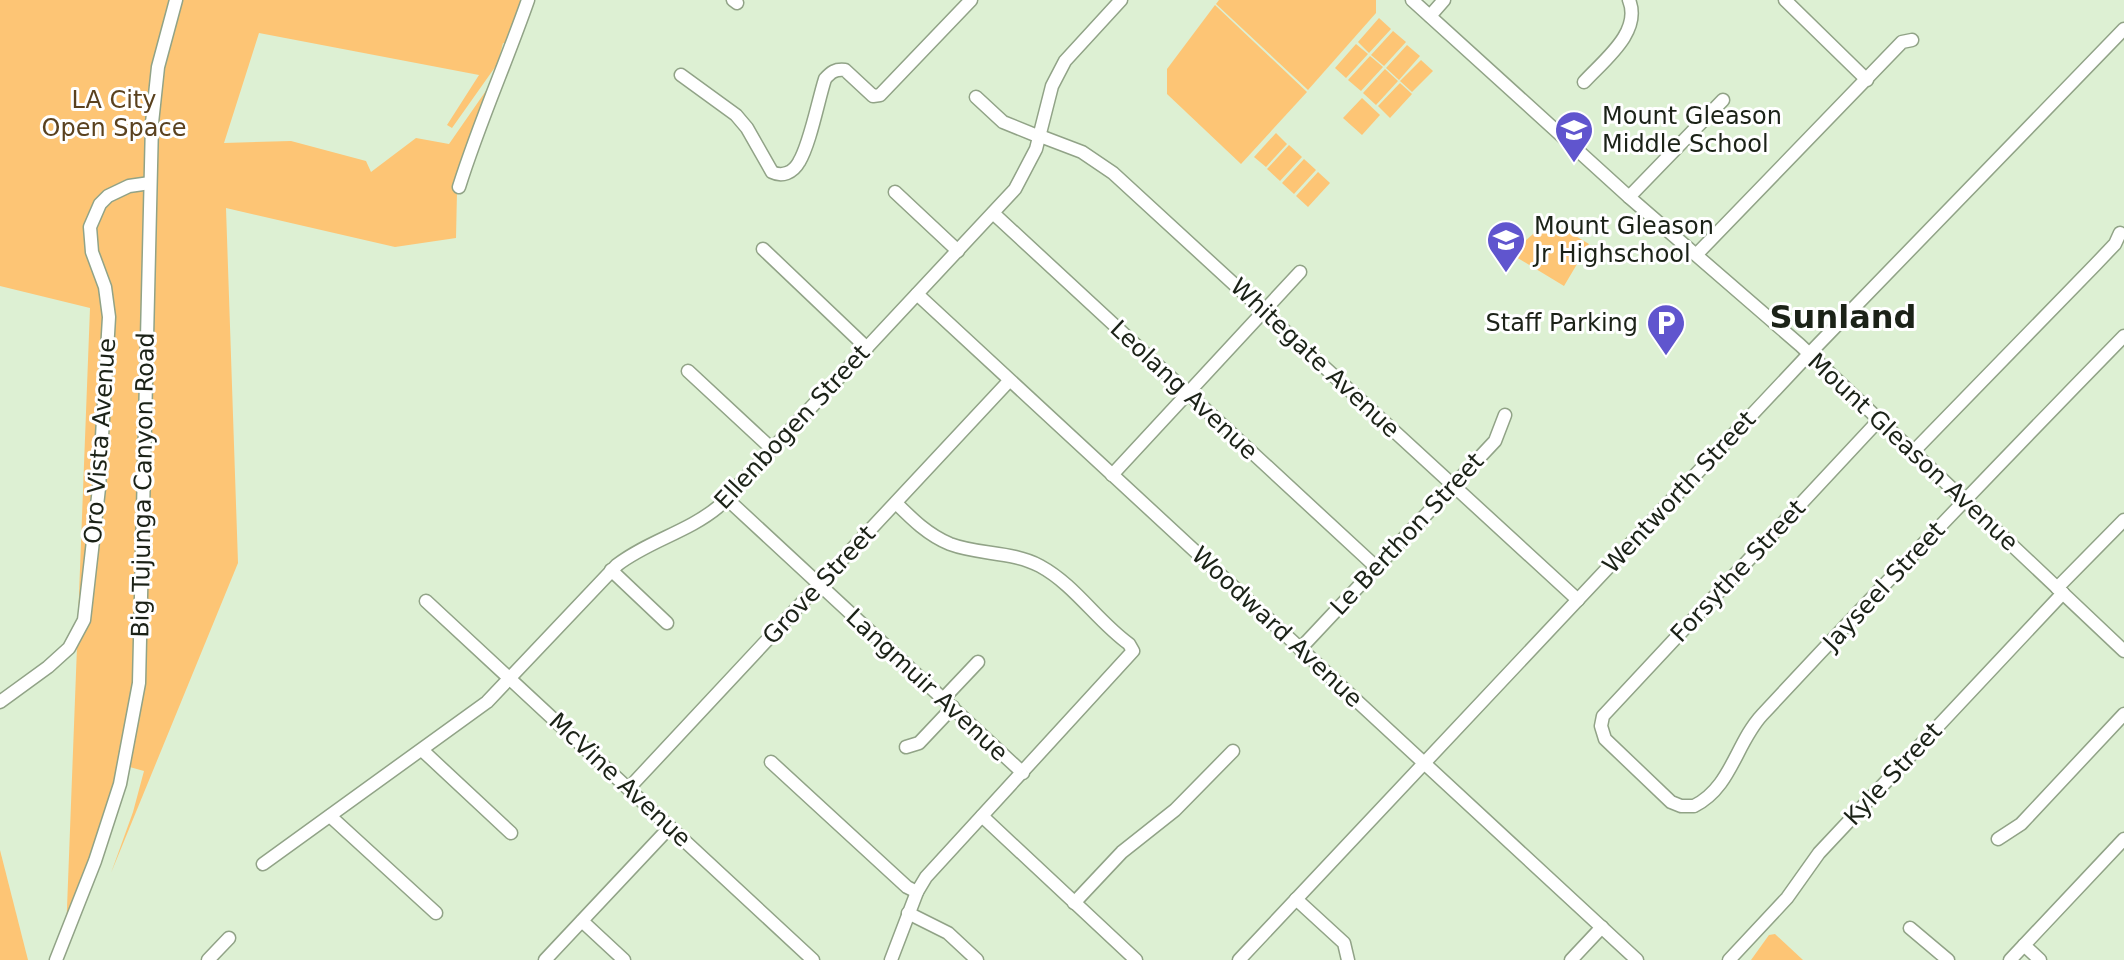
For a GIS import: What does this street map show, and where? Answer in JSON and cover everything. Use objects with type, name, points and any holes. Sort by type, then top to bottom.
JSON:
[{"type":"street","name":"Big Tujunga Canyon Road","points":[[56,960],[95,861],[120,784],[139,683],[150,183],[158,67],[176,0]]},
{"type":"street","points":[[459,187],[476,133],[513,45],[528,0]]},
{"type":"street","points":[[681,75],[736,115],[772,172],[785,174],[800,162],[822,87],[830,73],[837,69],[845,70],[867,93],[880,95],[971,0]]},
{"type":"street","name":"Ellenbogen Street","points":[[263,864],[482,706],[611,570],[634,552],[698,521],[726,498],[958,251],[1022,178],[1040,136],[1052,86],[1065,61],[1121,0]]},
{"type":"street","name":"Mount Gleason Avenue","points":[[1412,0],[1629,197],[1809,354],[2124,651]]},
{"type":"street","points":[[1430,16],[1444,0]]},
{"type":"street","points":[[1584,82],[1630,29],[1633,15],[1629,0]]},
{"type":"street","points":[[1785,0],[1867,80]]},
{"type":"street","name":"Wentworth Street","points":[[1239,960],[1809,354],[2124,29]]},
{"type":"street","points":[[1697,254],[1902,42],[1912,40]]},
{"type":"street","name":"Whitegate Avenue","points":[[976,97],[1003,122],[1082,152],[1113,173],[1578,600]]},
{"type":"street","points":[[1629,197],[1723,100]]},
{"type":"street","name":"Oro Vista Avenue","points":[[0,702],[69,648],[84,620],[99,488],[109,317],[105,287],[92,252],[90,227],[100,204],[108,196],[129,186],[150,183]]},
{"type":"street","points":[[895,192],[958,251]]},
{"type":"street","name":"Leolang Avenue","points":[[993,213],[1376,567]]},
{"type":"street","points":[[1913,452],[2115,244],[2120,233]]},
{"type":"street","points":[[763,249],[867,348]]},
{"type":"street","points":[[1112,475],[1300,272]]},
{"type":"street","name":"Woodward Avenue","points":[[917,294],[1637,960]]},
{"type":"street","name":"Jayseel Street","points":[[1689,807],[1705,800],[1723,780],[1758,720],[1964,500],[2124,336]]},
{"type":"street","points":[[688,371],[772,449]]},
{"type":"street","name":"Grove Street","points":[[629,788],[1009,381]]},
{"type":"street","name":"Le Berthon Street","points":[[1300,649],[1495,441],[1505,415]]},
{"type":"street","name":"Forsythe Street","points":[[1689,807],[1671,802],[1608,742],[1601,726],[1606,713],[1879,420]]},
{"type":"street","name":"Langmuir Avenue","points":[[726,498],[1023,773]]},
{"type":"street","points":[[891,960],[917,892],[931,871],[1133,651],[1059,580],[1040,566],[1024,559],[950,544],[919,525],[896,503]]},
{"type":"street","name":"Kyle Street","points":[[1729,960],[1787,898],[1819,853],[2124,520]]},
{"type":"street","points":[[611,570],[667,623]]},
{"type":"street","name":"McVine Avenue","points":[[426,601],[813,960]]},
{"type":"street","points":[[906,747],[919,743],[978,662]]},
{"type":"street","points":[[1998,839],[2021,824],[2124,714]]},
{"type":"street","points":[[422,750],[511,833]]},
{"type":"street","points":[[1074,903],[1122,852],[1175,810],[1233,751]]},
{"type":"street","points":[[771,762],[907,887],[917,892]]},
{"type":"street","points":[[330,816],[436,913]]},
{"type":"street","points":[[982,816],[1136,960]]},
{"type":"street","points":[[545,960],[670,827]]},
{"type":"street","points":[[2010,960],[2124,839]]},
{"type":"street","points":[[1296,899],[1344,943],[1348,960]]},
{"type":"street","points":[[908,913],[948,933],[977,960]]},
{"type":"street","points":[[582,921],[624,960]]},
{"type":"street","points":[[1571,960],[1602,927]]},
{"type":"street","points":[[1910,928],[1948,960]]},
{"type":"street","points":[[208,960],[229,938]]},
{"type":"street","points":[[2024,945],[2040,960]]},
{"type":"green space","name":"LA City Open Space","points":[[0,0],[531,0],[457,191],[456,238],[395,247],[226,208],[238,563],[111,873],[144,771],[126,766],[66,934],[90,308],[0,286]],"holes":[[[259,33],[479,75],[447,125],[452,128],[498,63],[503,43],[510,45],[499,72],[449,144],[416,138],[371,172],[366,161],[291,141],[224,143]]]},
{"type":"green space","points":[[1219,0],[1376,0],[1376,13],[1308,90],[1216,4]]},
{"type":"green space","points":[[1215,5],[1307,92],[1241,164],[1167,94],[1167,69]]},
{"type":"green space","points":[[1379,18],[1391,29],[1369,53],[1358,42]]},
{"type":"green space","points":[[1393,31],[1406,42],[1384,66],[1371,55]]},
{"type":"green space","points":[[1356,44],[1368,54],[1346,78],[1335,68]]},
{"type":"green space","points":[[1407,45],[1420,56],[1399,80],[1386,68]]},
{"type":"green space","points":[[1370,56],[1383,67],[1361,91],[1348,80]]},
{"type":"green space","points":[[1421,60],[1433,71],[1412,92],[1400,81]]},
{"type":"green space","points":[[1385,69],[1398,81],[1376,105],[1363,93]]},
{"type":"green space","points":[[1400,83],[1412,94],[1390,118],[1378,106]]},
{"type":"green space","points":[[1362,98],[1380,115],[1362,135],[1343,118]]},
{"type":"green space","points":[[1276,133],[1287,144],[1266,167],[1254,157]]},
{"type":"green space","points":[[1289,145],[1302,157],[1280,181],[1267,169]]},
{"type":"green space","points":[[1304,159],[1316,170],[1294,194],[1282,183]]},
{"type":"green space","points":[[1318,172],[1330,183],[1308,207],[1296,196]]},
{"type":"green space","points":[[1547,219],[1589,244],[1564,286],[1516,257],[1517,248],[1533,234],[1542,220]]},
{"type":"green space","points":[[0,850],[28,960],[0,960]]},
{"type":"green space","points":[[1775,934],[1803,960],[1751,960],[1769,935]]},
{"type":"place","name":"Mount Gleason Middle School","points":[[1574,164]]},
{"type":"place","name":"Mount Gleason Jr Highschool","points":[[1506,274]]},
{"type":"place","name":"Staff Parking","points":[[1666,357]]},
{"type":"district","name":"Sunland","points":[[1843,317]]}]
